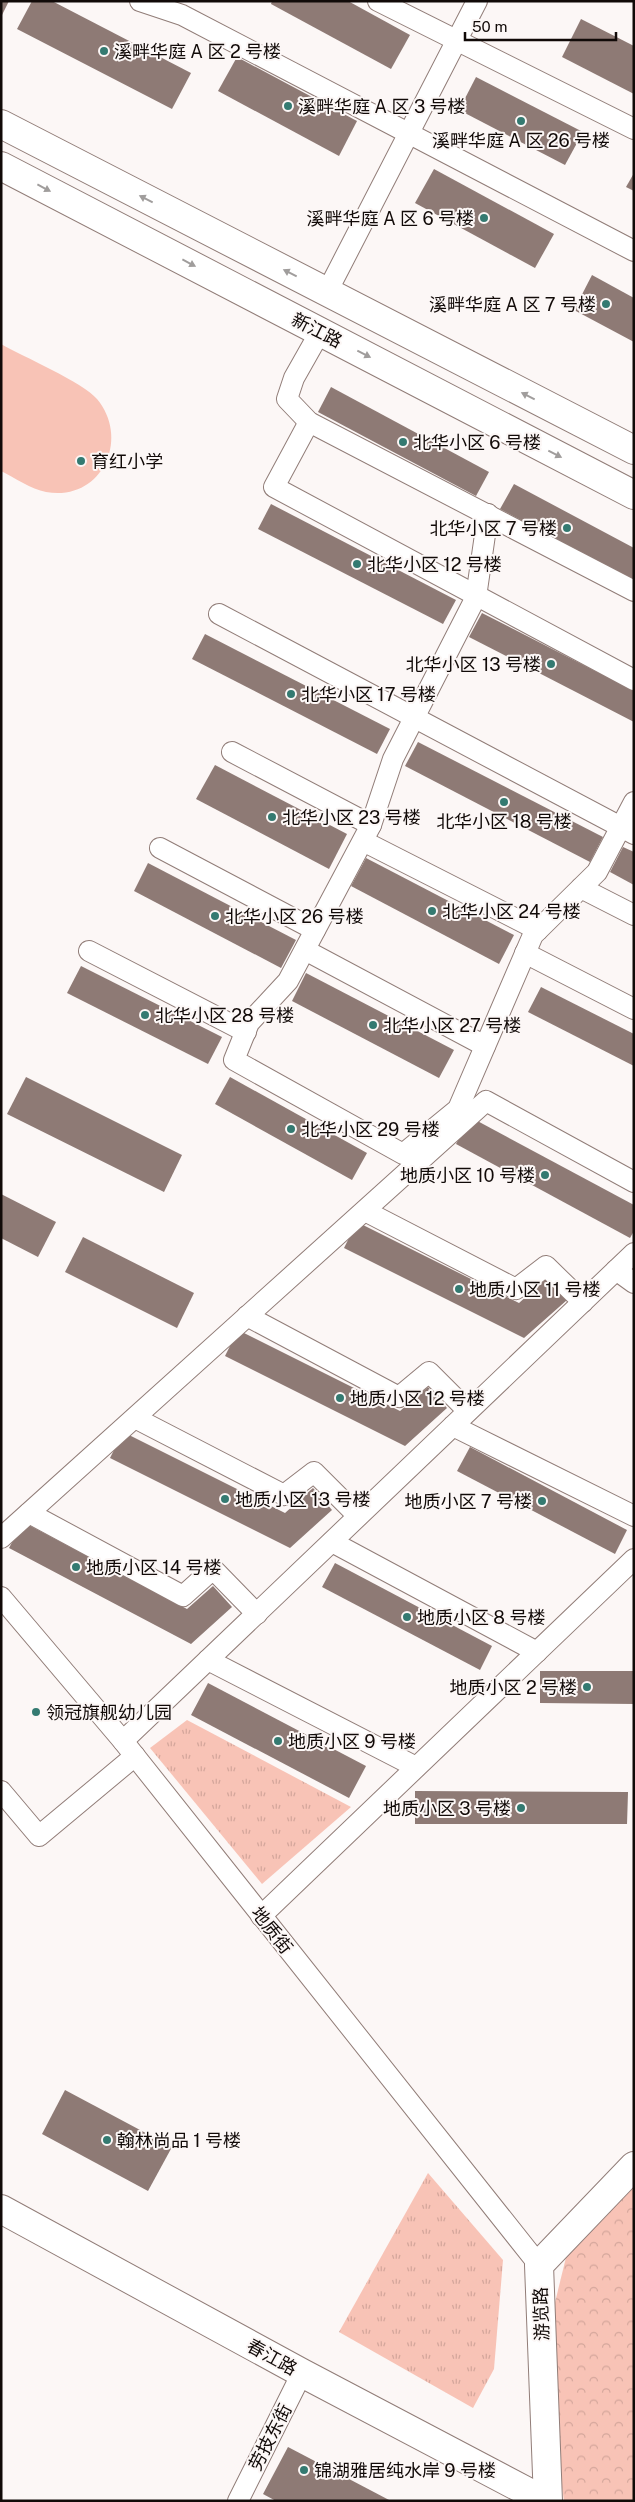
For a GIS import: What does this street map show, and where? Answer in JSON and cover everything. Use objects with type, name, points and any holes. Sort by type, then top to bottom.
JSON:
[{"type":"main road","points":[[1,124],[634,450]]},
{"type":"main road","name":"新江路","points":[[1,166],[634,495]]},
{"type":"main road","name":"游览路","points":[[546,2501],[539,2265],[634,2166]]},
{"type":"main road","name":"春江路","points":[[1,2209],[302,2373],[546,2501]]},
{"type":"street","points":[[140,1],[182,15],[634,251]]},
{"type":"street","points":[[378,1],[634,129]]},
{"type":"street","points":[[327,292],[477,1]]},
{"type":"street","points":[[320,332],[294,378],[288,399],[309,422],[634,591]]},
{"type":"street","points":[[309,422],[274,487],[476,597],[634,680]]},
{"type":"street","points":[[488,514],[476,597],[393,759],[367,833],[288,981],[249,1022],[234,1060],[403,1154],[458,1110],[533,935],[597,872],[627,831],[634,802]]},
{"type":"street","points":[[219,614],[627,831]]},
{"type":"street","points":[[232,752],[367,833],[538,930]]},
{"type":"street","points":[[160,848],[315,930]]},
{"type":"street","points":[[581,888],[634,915]]},
{"type":"street","points":[[305,950],[485,1046]]},
{"type":"street","points":[[89,951],[246,1032]]},
{"type":"street","points":[[525,953],[634,1009]]},
{"type":"street","points":[[1,1538],[486,1101],[634,1182]]},
{"type":"street","points":[[365,1211],[516,1289],[546,1266],[583,1302]]},
{"type":"street","points":[[1,1791],[39,1836],[129,1748],[208,1660],[634,1253]]},
{"type":"street","points":[[616,1270],[634,1283]]},
{"type":"street","points":[[247,1316],[399,1397],[429,1372],[468,1411]]},
{"type":"street","points":[[135,1418],[284,1495],[314,1472],[358,1516]]},
{"type":"street","points":[[453,1426],[634,1516]]},
{"type":"street","points":[[29,1512],[183,1596],[213,1569],[256,1614]]},
{"type":"street","points":[[332,1542],[537,1652]]},
{"type":"street","points":[[261,1916],[634,1560]]},
{"type":"street","name":"地质街","points":[[1,1598],[129,1748],[539,2265]]},
{"type":"street","points":[[208,1660],[416,1767]]},
{"type":"street","name":"劳技东街","points":[[238,2501],[302,2373]]},
{"type":"green space","points":[[1,344],[79,385],[97,399],[107,415],[111,432],[110,449],[105,465],[95,478],[82,487],[65,493],[40,491],[1,471]]},
{"type":"green space","points":[[187,1720],[351,1807],[262,1884],[150,1748]]},
{"type":"green space","points":[[634,2164],[634,2501],[564,2501],[553,2426],[547,2335],[572,2233]]},
{"type":"green space","points":[[428,2173],[503,2260],[494,2369],[473,2408],[339,2332]]},
{"type":"building","points":[[1,1],[9,1],[1,17]]},
{"type":"building","name":"溪畔华庭 A 区 2 号楼","points":[[32,1],[52,1],[191,73],[172,109],[17,29]]},
{"type":"building","points":[[272,1],[348,1],[410,35],[391,69],[271,4]]},
{"type":"building","points":[[581,19],[634,46],[634,94],[562,57]]},
{"type":"building","name":"溪畔华庭 A 区 3 号楼","points":[[237,57],[357,121],[339,156],[218,91]]},
{"type":"building","name":"溪畔华庭 A 区 26 号楼","points":[[476,77],[583,132],[565,165],[459,110]]},
{"type":"building","name":"溪畔华庭 A 区 6 号楼","points":[[434,169],[554,234],[535,268],[415,203]]},
{"type":"building","points":[[634,173],[634,191],[626,187]]},
{"type":"building","name":"溪畔华庭 A 区 7 号楼","points":[[592,275],[634,298],[634,342],[574,310]]},
{"type":"building","name":"北华小区 6 号楼","points":[[331,387],[489,472],[476,496],[318,412]]},
{"type":"building","name":"北华小区 7 号楼","points":[[514,484],[634,548],[634,580],[500,509]]},
{"type":"building","name":"北华小区 12 号楼","points":[[271,504],[456,600],[443,624],[258,529]]},
{"type":"building","name":"北华小区 13 号楼","points":[[482,613],[634,691],[634,722],[469,637]]},
{"type":"building","name":"北华小区 17 号楼","points":[[205,634],[390,729],[377,754],[192,659]]},
{"type":"building","name":"北华小区 18 号楼","points":[[418,742],[603,837],[590,862],[405,766]]},
{"type":"building","name":"北华小区 23 号楼","points":[[215,765],[347,834],[329,869],[196,799]]},
{"type":"building","points":[[623,847],[634,852],[634,885],[610,872]]},
{"type":"building","name":"北华小区 24 号楼","points":[[366,858],[514,935],[499,964],[351,886]]},
{"type":"building","name":"北华小区 26 号楼","points":[[148,863],[296,940],[281,968],[134,891]]},
{"type":"building","name":"北华小区 28 号楼","points":[[81,966],[222,1037],[208,1064],[67,993]]},
{"type":"building","name":"北华小区 27 号楼","points":[[306,973],[454,1050],[439,1078],[292,1001]]},
{"type":"building","points":[[541,987],[634,1034],[634,1066],[528,1012]]},
{"type":"building","points":[[26,1077],[182,1155],[164,1192],[7,1114]]},
{"type":"building","name":"北华小区 29 号楼","points":[[230,1077],[367,1153],[352,1180],[215,1104]]},
{"type":"building","name":"地质小区 10 号楼","points":[[470,1117],[634,1205],[634,1231],[630,1238],[456,1144]]},
{"type":"building","points":[[1,1194],[56,1222],[38,1257],[1,1238]]},
{"type":"building","name":"地质小区 11 号楼","points":[[357,1222],[519,1303],[547,1278],[567,1300],[524,1338],[344,1248]]},
{"type":"building","points":[[83,1237],[194,1293],[177,1328],[65,1272]]},
{"type":"building","name":"地质小区 12 号楼","points":[[238,1330],[400,1411],[428,1387],[447,1408],[405,1446],[225,1356]]},
{"type":"building","name":"地质小区 13 号楼","points":[[123,1432],[285,1513],[313,1488],[332,1510],[290,1548],[110,1458]]},
{"type":"building","name":"地质小区 7 号楼","points":[[470,1447],[627,1530],[615,1554],[457,1471]]},
{"type":"building","name":"地质小区 14 号楼","points":[[23,1522],[187,1609],[213,1586],[232,1607],[191,1644],[9,1548]]},
{"type":"building","name":"地质小区 8 号楼","points":[[335,1563],[492,1646],[480,1670],[322,1587]]},
{"type":"building","name":"地质小区 2 号楼","points":[[540,1671],[634,1671],[634,1704],[540,1703]]},
{"type":"building","name":"地质小区 9 号楼","points":[[208,1683],[366,1766],[349,1798],[191,1715]]},
{"type":"building","name":"地质小区 3 号楼","points":[[415,1791],[628,1792],[627,1824],[415,1824]]},
{"type":"building","name":"翰林尚品 1 号楼","points":[[65,2090],[172,2147],[148,2191],[42,2134]]},
{"type":"building","name":"锦湖雅居纯水岸 9 号楼","points":[[288,2447],[391,2501],[276,2501],[263,2494]]},
{"type":"place","name":"溪畔华庭 A 区 2 号楼","points":[[104,51]]},
{"type":"place","name":"溪畔华庭 A 区 3 号楼","points":[[288,106]]},
{"type":"place","name":"溪畔华庭 A 区 26 号楼","points":[[521,121]]},
{"type":"place","name":"溪畔华庭 A 区 6 号楼","points":[[484,218]]},
{"type":"place","name":"溪畔华庭 A 区 7 号楼","points":[[606,304]]},
{"type":"place","name":"北华小区 6 号楼","points":[[403,442]]},
{"type":"place","name":"育红小学","points":[[81,461]]},
{"type":"place","name":"北华小区 7 号楼","points":[[567,528]]},
{"type":"place","name":"北华小区 12 号楼","points":[[357,564]]},
{"type":"place","name":"北华小区 13 号楼","points":[[551,664]]},
{"type":"place","name":"北华小区 17 号楼","points":[[291,694]]},
{"type":"place","name":"北华小区 18 号楼","points":[[504,802]]},
{"type":"place","name":"北华小区 23 号楼","points":[[272,817]]},
{"type":"place","name":"北华小区 24 号楼","points":[[432,911]]},
{"type":"place","name":"北华小区 26 号楼","points":[[215,916]]},
{"type":"place","name":"北华小区 28 号楼","points":[[145,1015]]},
{"type":"place","name":"北华小区 27 号楼","points":[[373,1025]]},
{"type":"place","name":"北华小区 29 号楼","points":[[291,1129]]},
{"type":"place","name":"地质小区 10 号楼","points":[[545,1175]]},
{"type":"place","name":"地质小区 11 号楼","points":[[459,1289]]},
{"type":"place","name":"地质小区 12 号楼","points":[[340,1398]]},
{"type":"place","name":"地质小区 13 号楼","points":[[225,1499]]},
{"type":"place","name":"地质小区 7 号楼","points":[[542,1501]]},
{"type":"place","name":"地质小区 14 号楼","points":[[76,1567]]},
{"type":"place","name":"地质小区 8 号楼","points":[[407,1617]]},
{"type":"place","name":"地质小区 2 号楼","points":[[587,1687]]},
{"type":"place","name":"领冠旗舰幼儿园","points":[[36,1712]]},
{"type":"place","name":"地质小区 9 号楼","points":[[278,1741]]},
{"type":"place","name":"地质小区 3 号楼","points":[[521,1808]]},
{"type":"place","name":"翰林尚品 1 号楼","points":[[107,2140]]},
{"type":"place","name":"锦湖雅居纯水岸 9 号楼","points":[[304,2470]]}]
